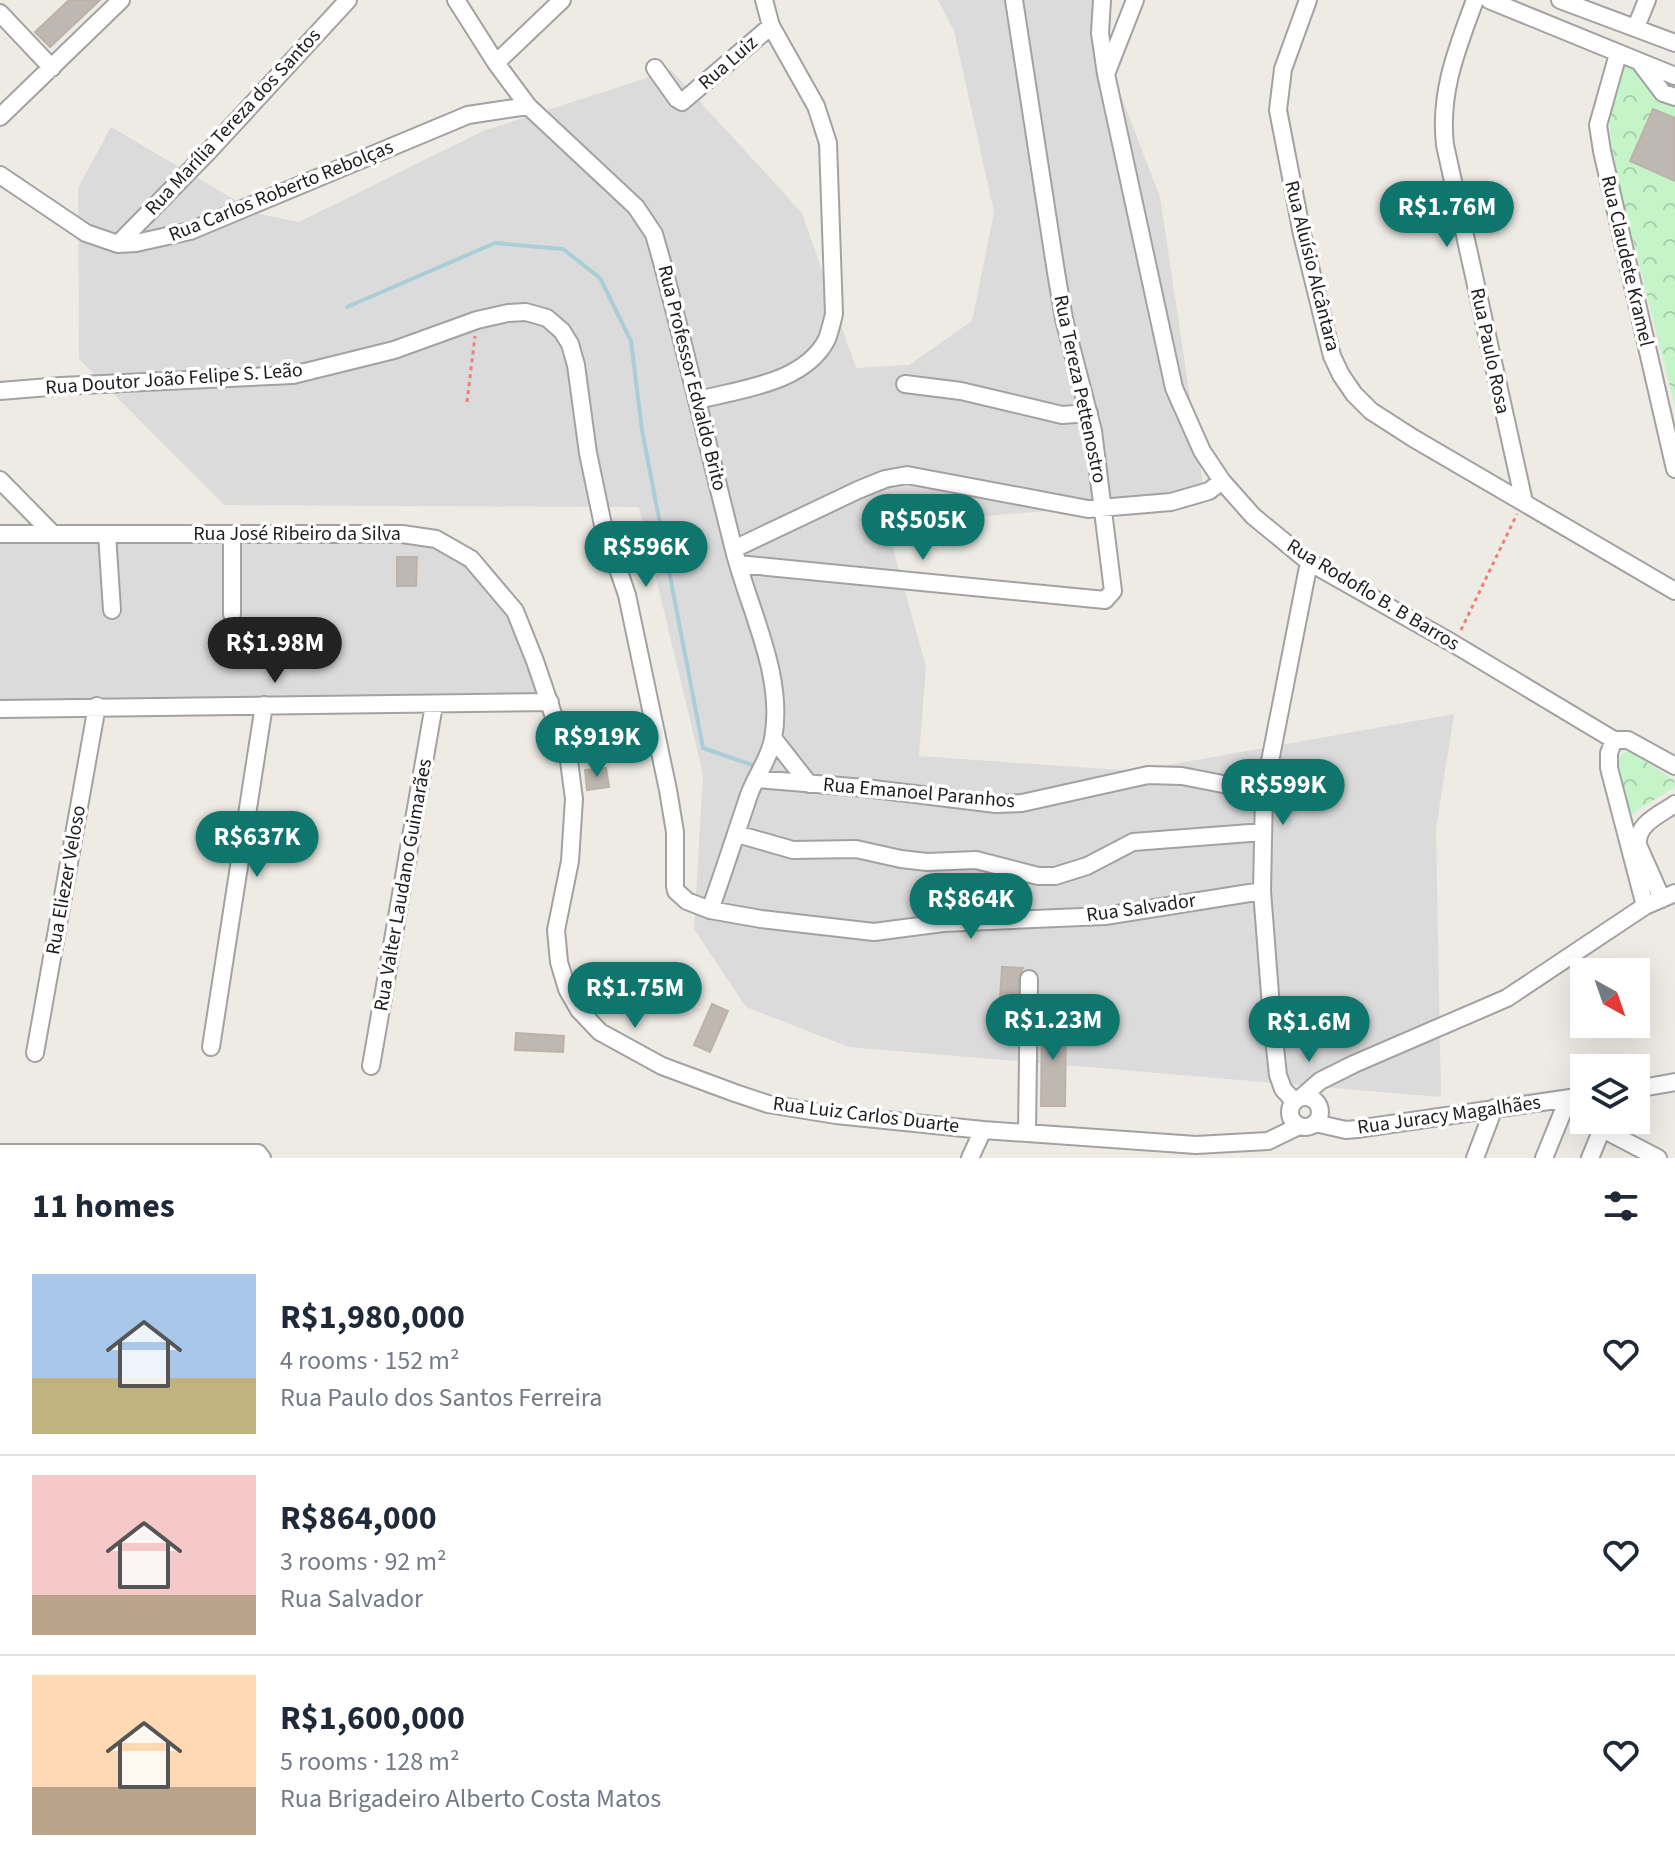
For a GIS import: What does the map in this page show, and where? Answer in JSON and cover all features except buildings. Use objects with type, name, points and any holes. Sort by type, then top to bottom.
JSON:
[{"type":"street","points":[[0,117],[121,0]]},
{"type":"street","name":"Rua Marília Tereza dos Santos","points":[[118,244],[348,0]]},
{"type":"street","name":"Rua Professor Edvaldo Brito","points":[[456,0],[528,106],[636,207],[647,221],[662,262],[736,557],[773,687],[773,738],[710,910]]},
{"type":"street","points":[[496,63],[562,0]]},
{"type":"street","points":[[698,400],[792,373],[811,359],[826,340],[834,314],[828,143],[816,106],[771,26],[764,0]]},
{"type":"street","name":"Rua Tereza Pettenostro","points":[[736,557],[1105,600],[1113,591],[1089,413],[1064,319],[1014,0]]},
{"type":"street","name":"Rua Rodoflo B. B Barros","points":[[1102,0],[1100,33],[1106,74],[1174,388],[1202,451],[1222,481],[1253,516],[1309,562],[1614,740],[1628,740],[1675,766]]},
{"type":"street","points":[[1106,74],[1135,0]]},
{"type":"street","name":"Rua Aluísio Alcântara","points":[[1308,0],[1283,69],[1278,110],[1302,234],[1332,356],[1354,394],[1371,411],[1413,438],[1675,591]]},
{"type":"street","name":"Rua Paulo Rosa","points":[[1475,0],[1452,61],[1444,91],[1442,119],[1445,145],[1524,502]]},
{"type":"street","points":[[1489,0],[1675,76]]},
{"type":"street","points":[[1636,27],[1647,0]]},
{"type":"street","points":[[1553,28],[1561,1],[1675,43]]},
{"type":"street","points":[[0,13],[52,68]]},
{"type":"street","name":"Rua Luiz","points":[[655,68],[682,102],[771,26]]},
{"type":"street","name":"Rua Claudete Kramel","points":[[1618,54],[1598,125],[1675,469]]},
{"type":"street","points":[[1640,63],[1663,93],[1675,97]]},
{"type":"street","name":"Rua Carlos Roberto Rebolças","points":[[0,175],[86,233],[118,244],[154,241],[190,231],[468,115],[528,106]]},
{"type":"street","name":"Rua Doutor João Felipe S. Leão","points":[[0,391],[293,375],[394,350],[477,320],[526,312],[547,318],[562,331],[570,344],[576,365],[588,453],[603,525],[627,595],[668,790],[675,832],[676,891],[687,901]]},
{"type":"street","points":[[905,384],[961,391],[1062,415],[1089,413]]},
{"type":"street","points":[[736,557],[858,490],[885,479],[907,475],[1058,505],[1104,508],[1182,500],[1209,491],[1222,481]]},
{"type":"street","points":[[0,480],[53,534]]},
{"type":"street","name":"Rua José Ribeiro da Silva","points":[[0,534],[402,534],[436,539],[471,559],[515,611],[550,702]]},
{"type":"street","points":[[107,534],[112,610]]},
{"type":"street","points":[[232,534],[232,614]]},
{"type":"street","points":[[1309,562],[1264,792],[1262,891],[1278,1075],[1283,1089],[1298,1099],[1313,1099],[1311,1119]]},
{"type":"street","points":[[0,709],[550,702]]},
{"type":"street","name":"Rua Luiz Carlos Duarte","points":[[550,702],[569,761],[574,799],[570,861],[556,930],[559,962],[567,989],[579,1010],[600,1032],[662,1066],[768,1104],[836,1115],[983,1130],[1196,1145],[1268,1141],[1311,1119]]},
{"type":"street","points":[[211,1047],[264,705]]},
{"type":"street","name":"Rua Valter Laudano Guimarães","points":[[371,1066],[434,705]]},
{"type":"street","name":"Rua Eliezer Veloso","points":[[35,1053],[97,706]]},
{"type":"street","name":"Rua Emanoel Paranhos","points":[[773,738],[809,784]]},
{"type":"street","points":[[1614,740],[1609,753],[1609,768],[1645,906]]},
{"type":"street","name":"Rua Emanoel Paranhos","points":[[757,779],[996,804],[1022,803],[1148,775],[1182,776],[1264,792]]},
{"type":"street","points":[[1311,1119],[1290,1114],[1298,1099],[1320,1081],[1507,998],[1645,906],[1668,896],[1638,845],[1637,836],[1644,825],[1675,804]]},
{"type":"street","points":[[737,834],[793,850],[856,849],[927,862],[976,860],[1038,876],[1055,876],[1079,870],[1133,842],[1263,832]]},
{"type":"street","name":"Rua Salvador","points":[[687,901],[710,910],[761,919],[874,932],[943,923],[1105,916],[1262,891]]},
{"type":"street","points":[[1027,1133],[1029,979]]},
{"type":"street","points":[[1311,1119],[1340,1072]]},
{"type":"street","points":[[1650,1086],[1675,1082]]},
{"type":"street","name":"Rua Juracy Magalhães","points":[[1311,1119],[1346,1130],[1570,1098]]},
{"type":"street","points":[[1549,1101],[1570,1112]]},
{"type":"street","points":[[1475,1158],[1494,1108]]},
{"type":"street","points":[[1544,1158],[1564,1109]]},
{"type":"street","points":[[970,1158],[983,1130]]},
{"type":"street","points":[[1590,1158],[1600,1134]]},
{"type":"street","points":[[1612,1134],[1658,1158]]},
{"type":"street","points":[[7,1155],[258,1153],[262,1158]]},
{"type":"path","points":[[467,402],[477,320]]},
{"type":"path","points":[[1454,644],[1524,502]]},
{"type":"shaded area","points":[[938,0],[1105,0],[1097,33],[1160,197],[1205,498],[886,524],[926,666],[919,756],[1135,771],[1454,714],[1436,829],[1441,1097],[849,1047],[746,1007],[694,929],[703,774],[639,507],[224,505],[79,359],[78,188],[111,127],[259,214],[299,222],[483,131],[671,70],[802,213],[856,368],[909,365],[972,321],[994,212],[954,31]]},
{"type":"shaded area","points":[[431,540],[474,570],[501,603],[547,706],[0,706],[0,541]]},
{"type":"green space","points":[[1616,54],[1675,78],[1675,407],[1613,160],[1608,107]]},
{"type":"green space","points":[[1625,752],[1631,752],[1674,780],[1675,787],[1630,815],[1616,759]]},
{"type":"waterway","points":[[347,307],[495,243],[563,249],[600,278],[631,341],[642,430],[703,748],[758,767]]}]
